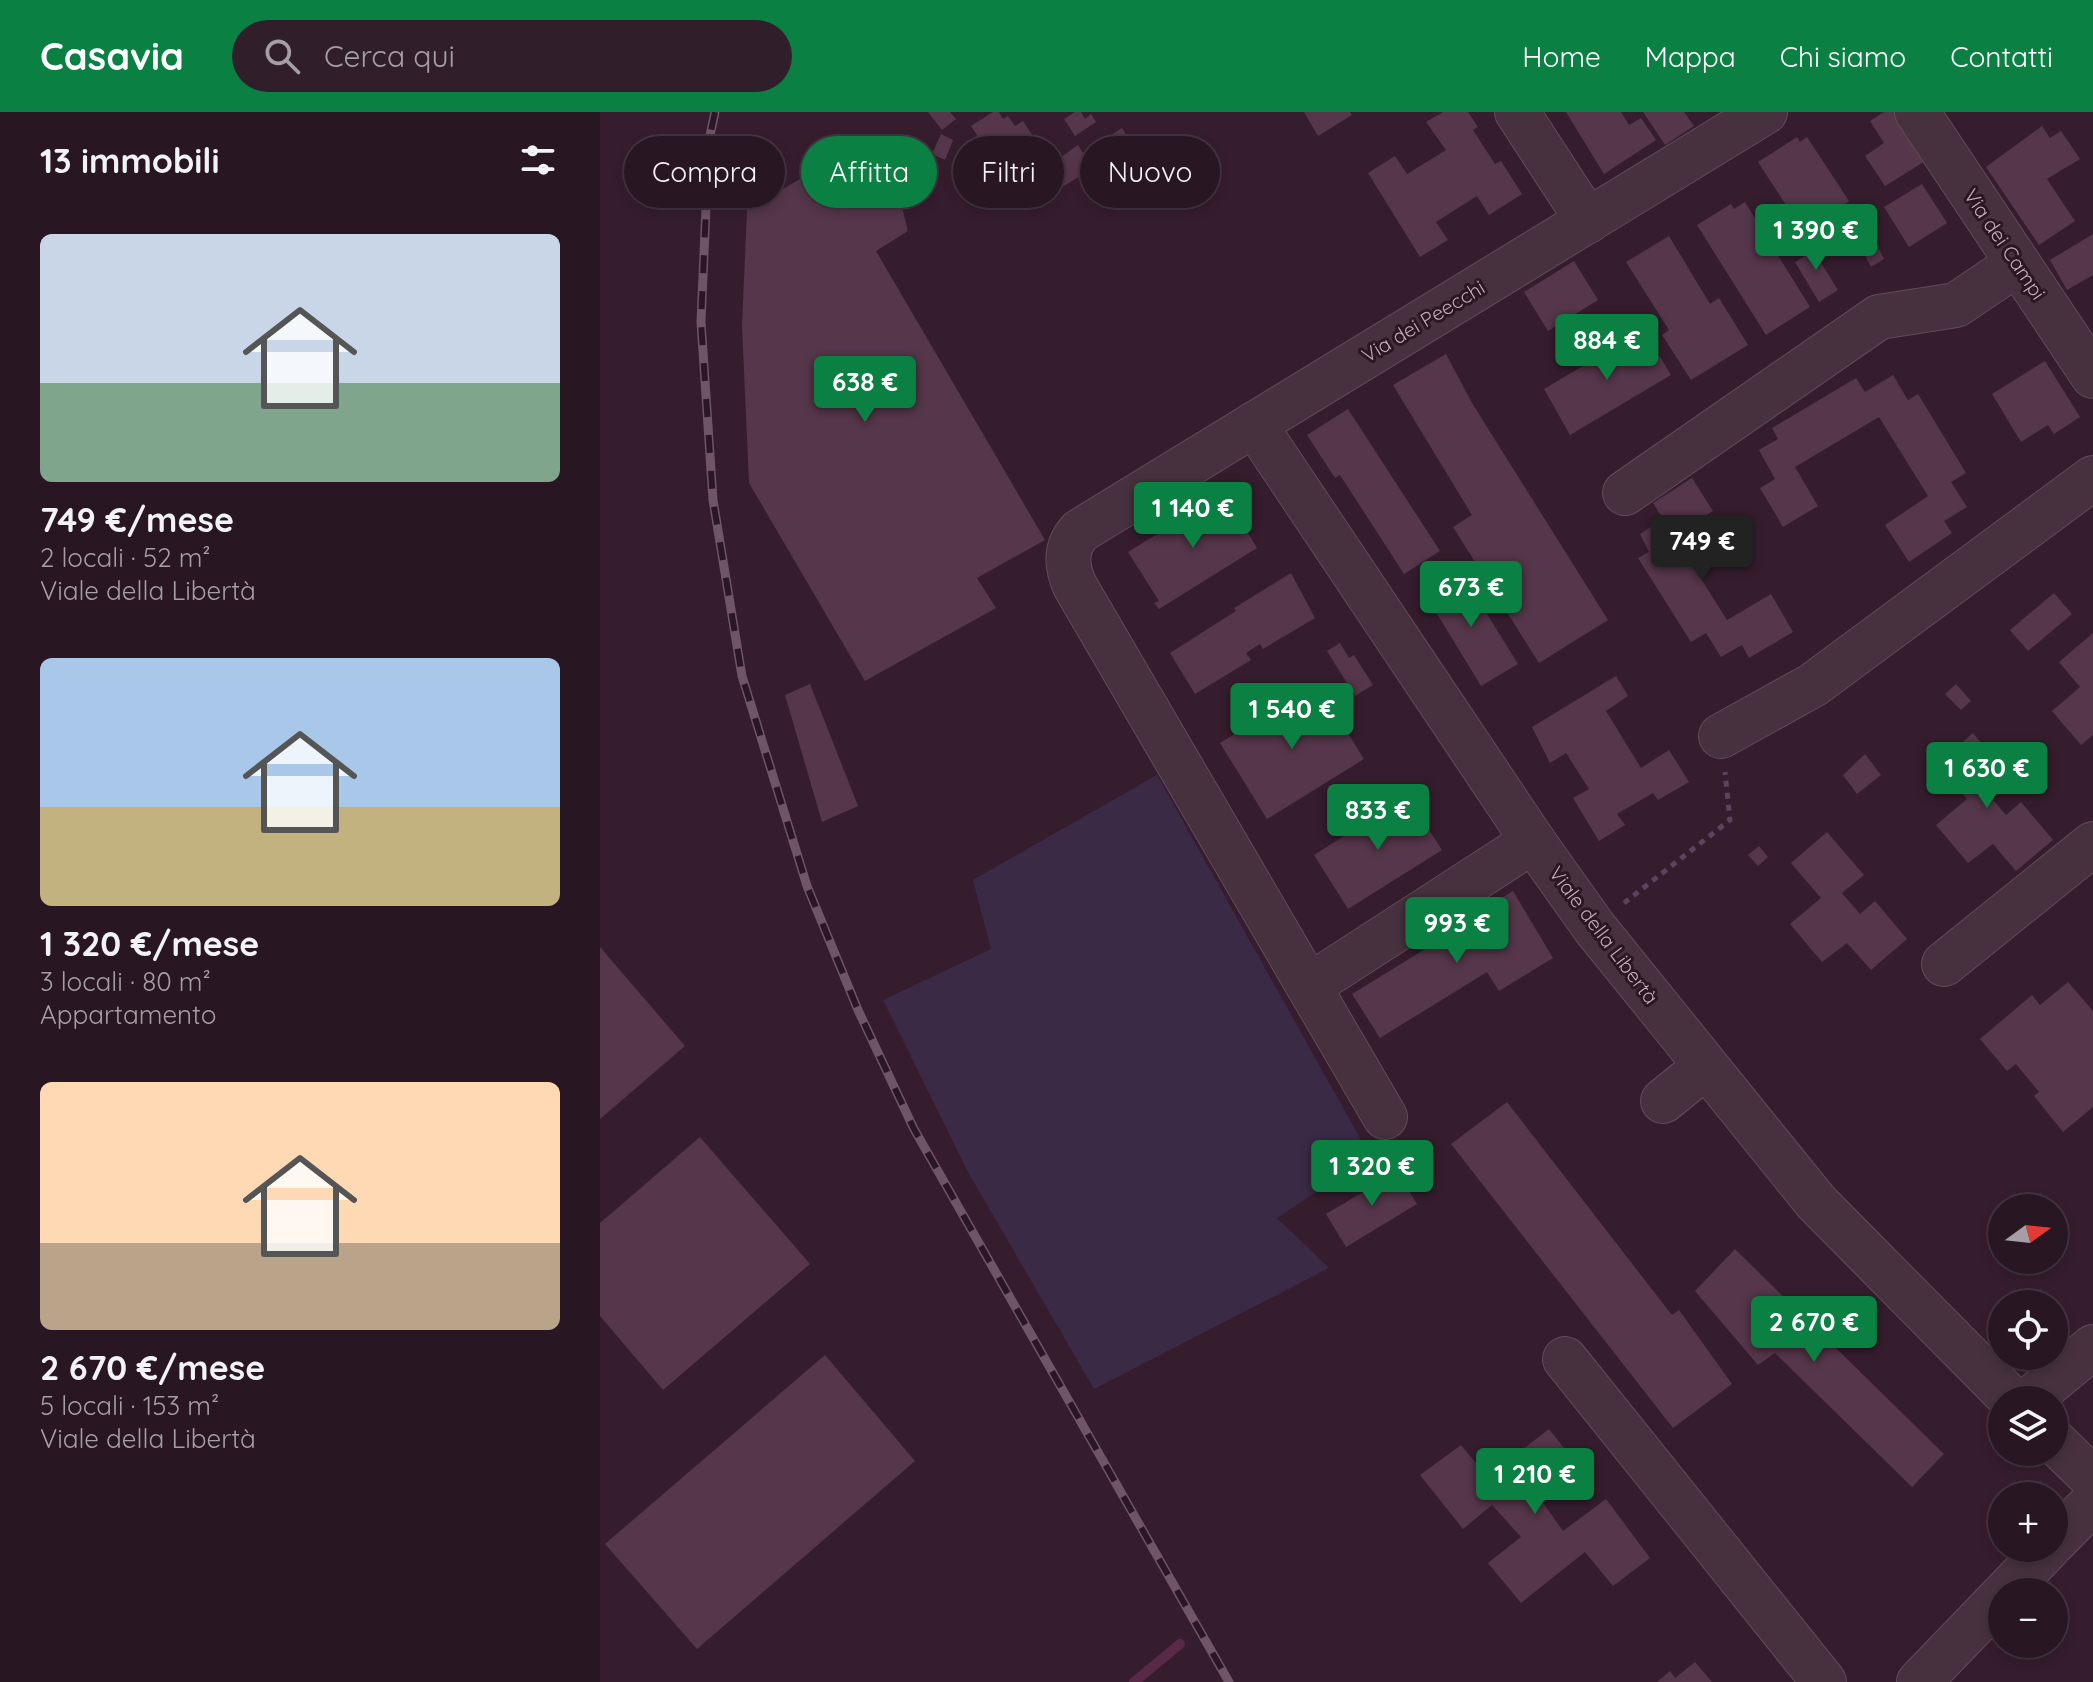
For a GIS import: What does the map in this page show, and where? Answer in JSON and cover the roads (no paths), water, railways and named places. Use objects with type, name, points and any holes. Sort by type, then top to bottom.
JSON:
[{"type":"street","points":[[1517,112],[1588,221]]},
{"type":"street","name":"Via dei Peecchi","points":[[1309,986],[1075,586],[1069,572],[1068,554],[1073,538],[1765,112]]},
{"type":"street","name":"Via dei Campi","points":[[1917,112],[2093,376]]},
{"type":"street","points":[[1625,493],[1879,317],[1956,305],[2017,264]]},
{"type":"street","name":"Viale della Libertà","points":[[1254,424],[1594,927],[1816,1202],[1998,1386]]},
{"type":"street","points":[[1721,736],[1813,685],[2093,478]]},
{"type":"street","points":[[1385,1117],[1309,986],[1533,841]]},
{"type":"street","points":[[1944,964],[2093,844]]},
{"type":"street","points":[[1663,1101],[1705,1067]]},
{"type":"street","points":[[2046,1386],[2093,1347]]},
{"type":"street","points":[[1565,1359],[1824,1682]]},
{"type":"street","points":[[2068,1455],[2093,1479]]},
{"type":"street","points":[[2068,1528],[2093,1502]]},
{"type":"street","points":[[2019,1578],[2035,1562]]},
{"type":"street","points":[[1919,1682],[1988,1611]]},
{"type":"waterway","points":[[1134,1682],[1180,1644]]},
{"type":"railway","points":[[715,112],[709,140],[701,322],[713,500],[742,676],[807,886],[858,1010],[914,1129],[1229,1682]]}]
